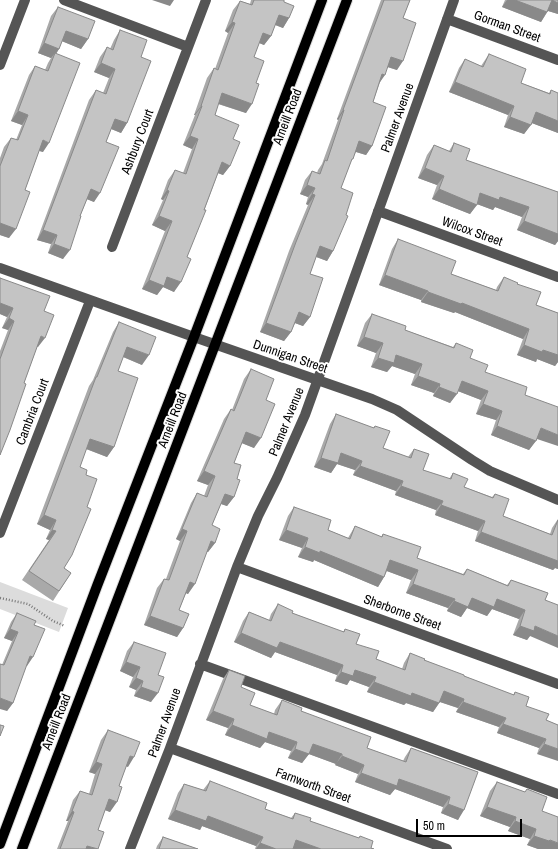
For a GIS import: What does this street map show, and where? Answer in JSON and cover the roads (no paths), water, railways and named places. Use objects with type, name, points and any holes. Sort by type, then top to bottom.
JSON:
[{"type":"main road","name":"Arneill Road","points":[[0,844],[97,586],[194,338],[322,0]]},
{"type":"main road","name":"Arneill Road","points":[[22,849],[210,362],[215,345],[347,0]]},
{"type":"street","points":[[0,66],[26,0]]},
{"type":"street","points":[[64,0],[188,47]]},
{"type":"street","name":"Ashbury Court","points":[[112,247],[206,0]]},
{"type":"street","name":"Palmer Avenue","points":[[130,849],[170,748],[237,566],[258,516],[305,415],[454,0]]},
{"type":"street","name":"Gorman Street","points":[[447,19],[558,60]]},
{"type":"street","name":"Wilcox Street","points":[[378,211],[558,277]]},
{"type":"street","name":"Dunnigan Street","points":[[0,268],[194,338],[372,399],[397,410],[484,467],[558,500]]},
{"type":"street","name":"Cambria Court","points":[[0,533],[90,300]]},
{"type":"street","name":"Sherborne Street","points":[[237,566],[558,684]]},
{"type":"street","points":[[200,664],[558,794]]},
{"type":"street","name":"Farnworth Street","points":[[170,748],[447,849]]}]
